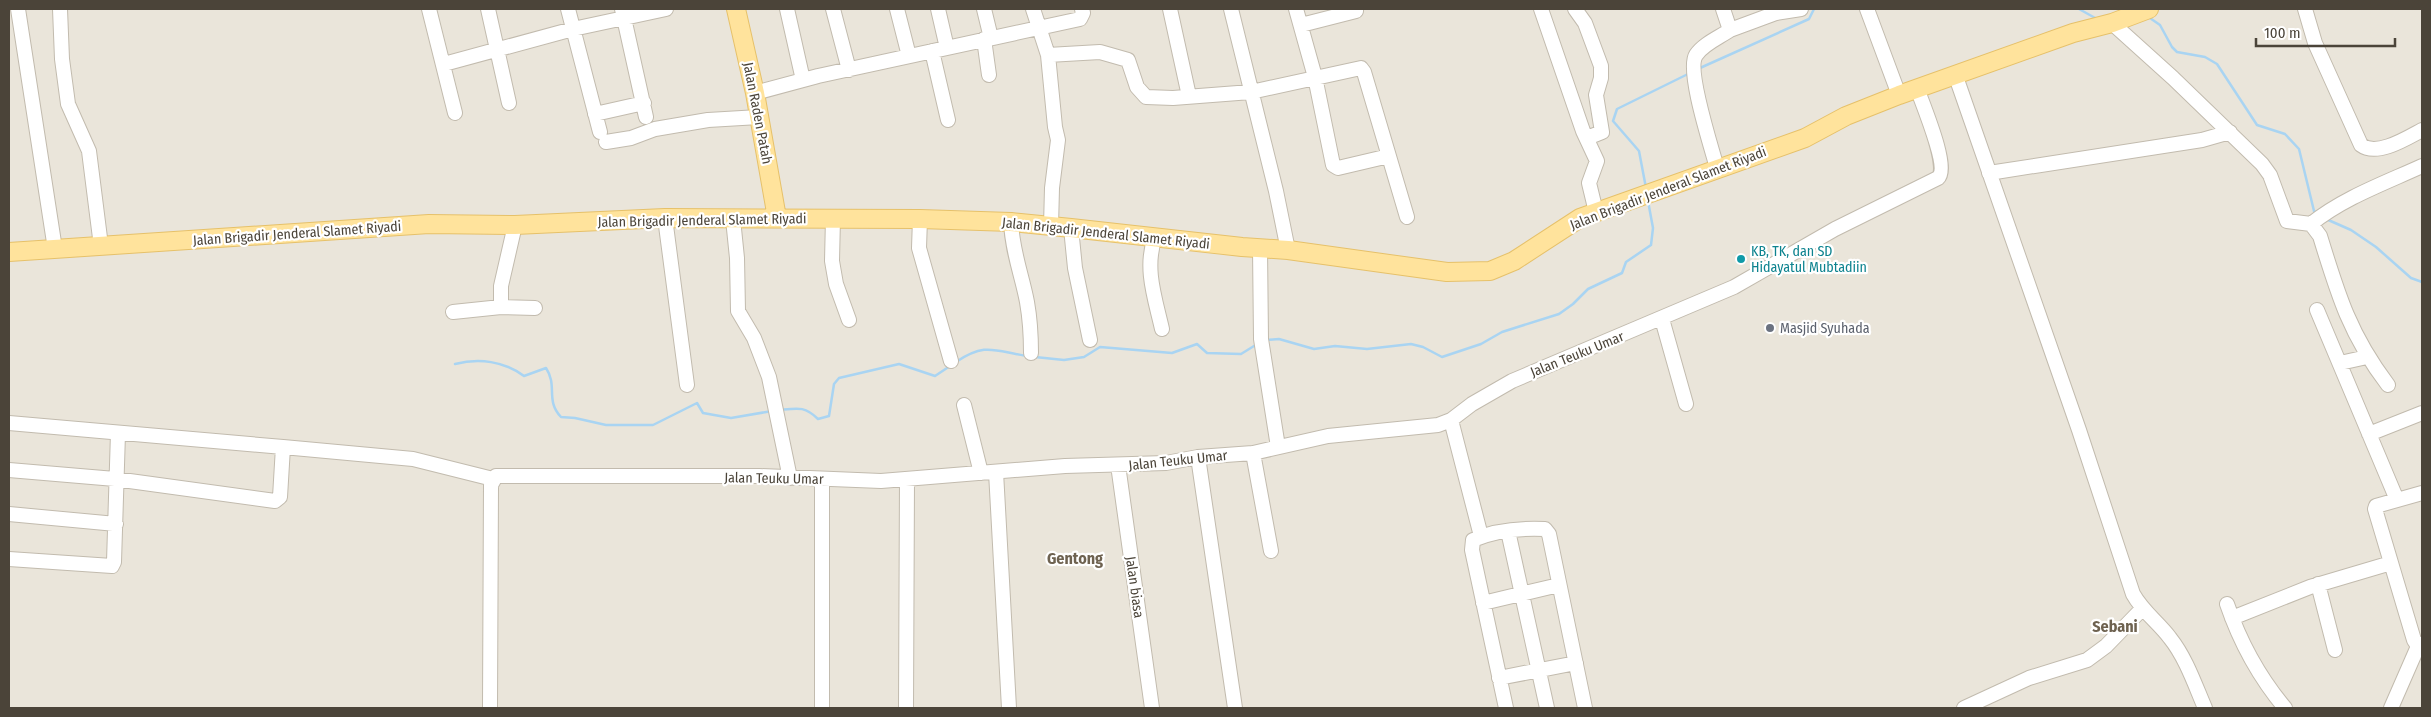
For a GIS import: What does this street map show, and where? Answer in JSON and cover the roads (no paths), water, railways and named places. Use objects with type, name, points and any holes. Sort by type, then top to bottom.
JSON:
[{"type":"main road","name":"Jalan Raden Patah","points":[[736,9],[755,93],[777,218]]},
{"type":"main road","name":"Jalan Brigadir Jenderal Slamet Riyadi","points":[[9,252],[154,244],[429,224],[514,225],[665,218],[920,218],[1011,222],[1288,250],[1447,272],[1490,271],[1514,261],[1572,222],[1596,212],[1809,136],[1846,116],[1955,74],[2073,33],[2112,24],[2149,9]]},
{"type":"street","points":[[18,9],[55,248]]},
{"type":"street","points":[[60,9],[62,59],[68,104],[89,151],[101,246]]},
{"type":"street","points":[[429,9],[455,113]]},
{"type":"street","points":[[488,9],[509,103]]},
{"type":"street","points":[[568,9],[595,114],[603,137],[631,138],[654,129],[708,120],[759,117]]},
{"type":"street","points":[[444,64],[497,48],[573,29],[623,13],[666,9]]},
{"type":"street","points":[[787,9],[803,80]]},
{"type":"street","points":[[833,9],[849,70]]},
{"type":"street","points":[[898,9],[909,56]]},
{"type":"street","points":[[938,9],[947,48]]},
{"type":"street","points":[[984,9],[989,75]]},
{"type":"street","points":[[1033,9],[1048,55],[1058,140],[1052,188],[1051,226]]},
{"type":"street","points":[[755,93],[803,80],[1080,19],[1083,13],[1082,9]]},
{"type":"street","points":[[1170,9],[1189,96]]},
{"type":"street","points":[[1231,9],[1276,191],[1288,250]]},
{"type":"street","points":[[1296,9],[1335,167],[1338,168],[1389,156]]},
{"type":"street","points":[[1541,9],[1574,103],[1597,161],[1589,183],[1596,212]]},
{"type":"street","points":[[1575,9],[1585,23],[1601,66],[1601,78],[1596,95],[1602,132],[1587,138]]},
{"type":"street","points":[[1722,9],[1730,30]]},
{"type":"street","points":[[1718,168],[1704,121],[1693,63],[1700,50],[1730,30],[1776,13],[1801,9]]},
{"type":"street","points":[[1867,9],[1898,95]]},
{"type":"street","points":[[2305,9],[2314,44],[2361,145],[2365,148],[2379,148],[2422,130]]},
{"type":"street","points":[[1301,25],[1356,11]]},
{"type":"street","points":[[623,13],[646,117]]},
{"type":"street","points":[[2112,24],[2230,132],[2270,175],[2287,221],[2317,220],[2422,166]]},
{"type":"street","points":[[932,51],[948,120]]},
{"type":"street","points":[[1048,55],[1100,52],[1124,58],[1130,63],[1135,83],[1141,94],[1146,97],[1251,92],[1361,68],[1364,72],[1408,217]]},
{"type":"street","points":[[1955,74],[2076,420],[2133,594],[2142,609],[2171,639],[2182,656],[2205,708]]},
{"type":"street","name":"Jalan Teuku Umar","points":[[493,478],[499,474],[882,481],[1065,466],[1166,463],[1253,453],[1328,436],[1397,427],[1429,426],[1451,420],[1478,400],[1512,381],[1734,287],[1827,233],[1941,176],[1940,160],[1933,131],[1917,88]]},
{"type":"street","points":[[1574,103],[1596,95]]},
{"type":"street","points":[[595,114],[644,103]]},
{"type":"street","points":[[1989,173],[2202,140],[2230,132]]},
{"type":"street","points":[[665,218],[688,385]]},
{"type":"street","points":[[833,218],[832,261],[836,284],[849,320]]},
{"type":"street","points":[[920,218],[919,248],[951,361]]},
{"type":"street","points":[[733,219],[737,258],[738,312],[754,338],[764,362],[790,478]]},
{"type":"street","points":[[2317,220],[2320,236],[2350,325],[2367,357],[2388,385]]},
{"type":"street","points":[[1011,222],[1012,243],[1027,301],[1031,353]]},
{"type":"street","points":[[501,307],[500,286],[514,225]]},
{"type":"street","points":[[1071,228],[1075,268],[1090,340]]},
{"type":"street","points":[[1155,237],[1150,252],[1150,281],[1162,329]]},
{"type":"street","points":[[1260,248],[1261,339],[1278,447]]},
{"type":"street","points":[[453,312],[501,307],[535,308]]},
{"type":"street","points":[[2317,310],[2397,500]]},
{"type":"street","points":[[1662,319],[1686,404]]},
{"type":"street","points":[[2340,364],[2367,357]]},
{"type":"street","points":[[964,406],[981,473]]},
{"type":"street","points":[[2369,434],[2422,413]]},
{"type":"street","points":[[1451,420],[1481,536]]},
{"type":"street","points":[[9,423],[413,459],[493,478],[491,486],[490,708]]},
{"type":"street","points":[[9,559],[112,566],[114,562],[116,524],[115,479],[118,433]]},
{"type":"street","points":[[9,470],[115,479],[275,501],[280,497],[283,447]]},
{"type":"street","points":[[1253,453],[1271,551]]},
{"type":"street","points":[[1198,458],[1235,708]]},
{"type":"street","name":"Jalan biasa","points":[[1118,465],[1152,708]]},
{"type":"street","points":[[996,472],[1009,708]]},
{"type":"street","points":[[822,479],[822,708]]},
{"type":"street","points":[[906,707],[907,479]]},
{"type":"street","points":[[2391,708],[2421,644],[2414,640],[2407,609],[2375,510],[2376,506],[2422,493]]},
{"type":"street","points":[[9,514],[116,524]]},
{"type":"street","points":[[1506,708],[1472,550],[1473,540],[1481,536],[1526,528],[1545,528],[1550,534],[1585,708]]},
{"type":"street","points":[[1508,531],[1547,708]]},
{"type":"street","points":[[2232,618],[2318,584],[2391,563]]},
{"type":"street","points":[[2318,584],[2335,650]]},
{"type":"street","points":[[1483,603],[1559,585]]},
{"type":"street","points":[[2226,604],[2249,655],[2273,694],[2285,708]]},
{"type":"street","points":[[1964,708],[2029,678],[2087,660],[2106,646],[2142,609]]},
{"type":"street","points":[[1499,678],[1576,663]]},
{"type":"waterway","points":[[1700,68],[1809,19],[1814,9]]},
{"type":"waterway","points":[[2079,9],[2097,19]]},
{"type":"waterway","points":[[2147,16],[2160,25],[2172,47],[2177,52],[2205,57],[2217,64],[2257,125],[2285,134],[2299,149],[2314,211],[2317,213]]},
{"type":"waterway","points":[[1646,188],[1639,151],[1613,121],[1617,109],[1690,73]]},
{"type":"waterway","points":[[1267,340],[1279,339],[1314,349],[1335,346],[1367,349],[1411,344],[1423,347],[1442,357],[1481,344],[1502,332],[1559,314],[1573,304],[1588,289],[1622,273],[1626,262],[1651,245],[1653,228],[1648,201]]},
{"type":"waterway","points":[[2326,219],[2351,230],[2376,247],[2411,278],[2422,282]]},
{"type":"waterway","points":[[1035,357],[1064,360],[1084,357],[1100,347],[1172,353],[1197,344],[1207,353],[1241,354],[1254,346]]},
{"type":"waterway","points":[[956,362],[983,350],[998,350],[1027,356]]},
{"type":"waterway","points":[[455,364],[473,361],[491,362],[508,367],[524,376],[546,368],[551,381],[552,399],[556,411],[561,417],[606,425],[653,425],[697,403],[703,413],[731,418],[772,411]]},
{"type":"waterway","points":[[780,410],[801,409],[818,419],[829,416],[834,384],[839,378],[899,364],[935,376],[950,366]]},
{"type":"place","name":"KB, TK, dan SD Hidayatul Mubtadiin","points":[[1741,259]]},
{"type":"place","name":"Masjid Syuhada","points":[[1770,328]]},
{"type":"district","name":"Gentong","points":[[1075,558]]},
{"type":"district","name":"Sebani","points":[[2115,626]]}]
